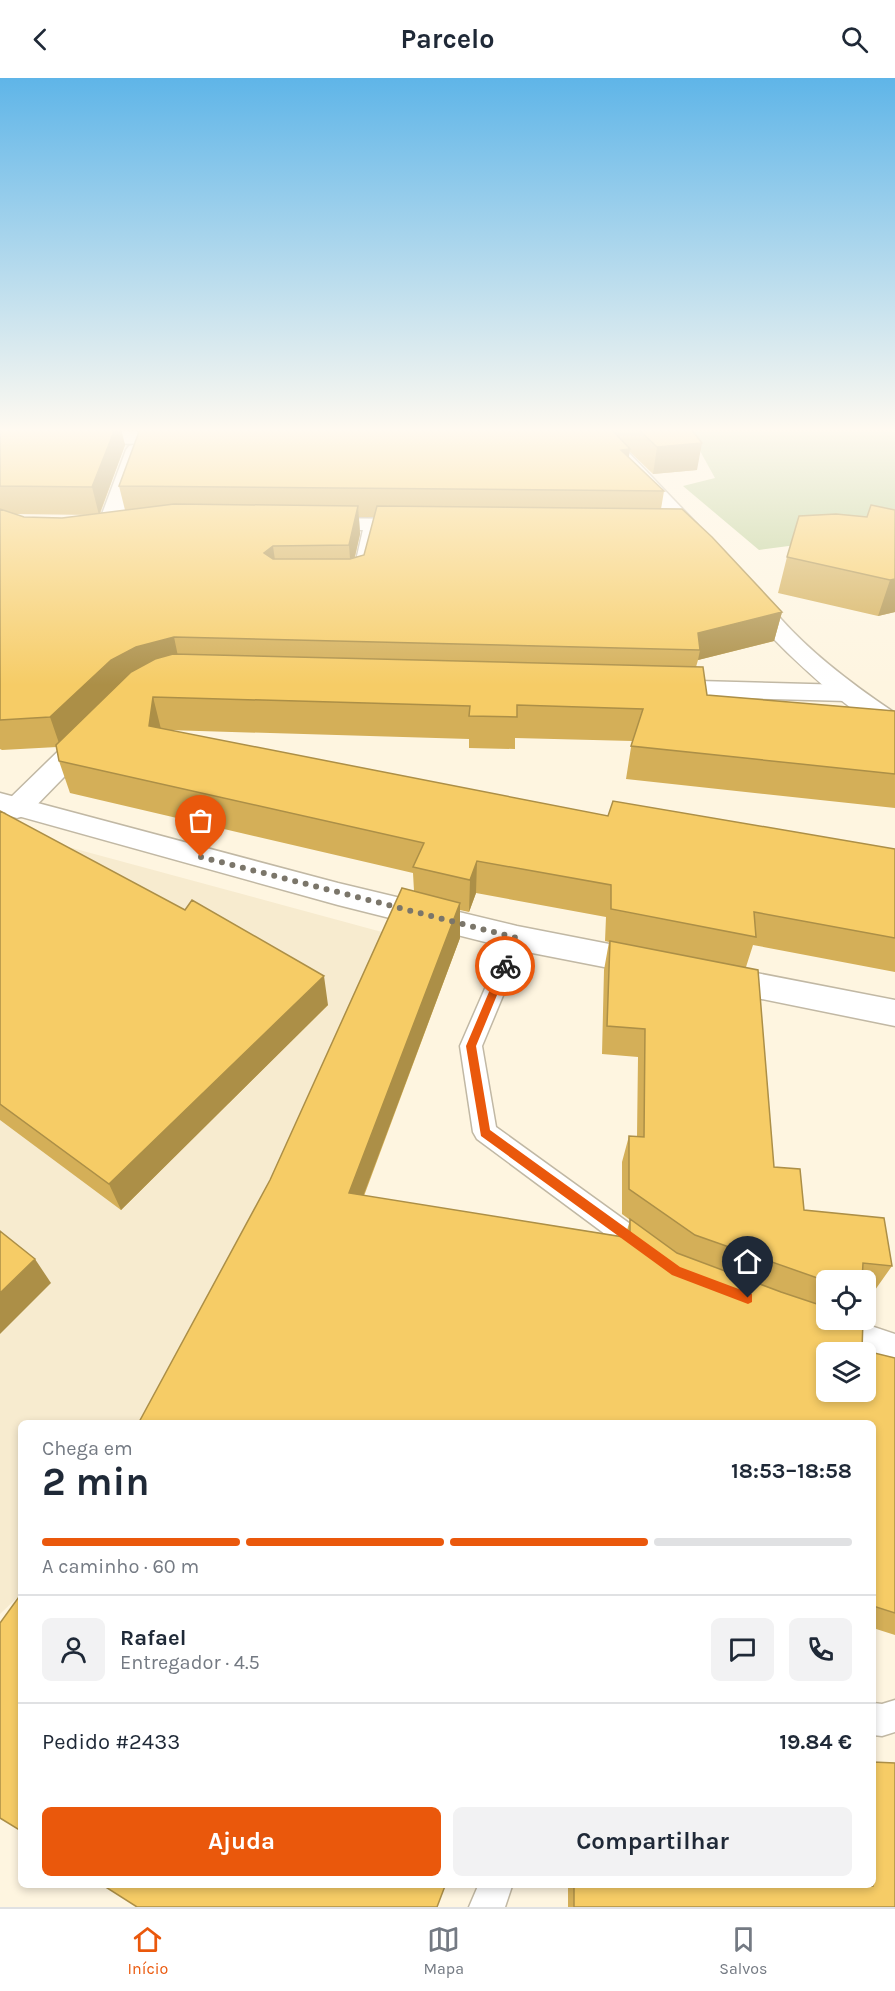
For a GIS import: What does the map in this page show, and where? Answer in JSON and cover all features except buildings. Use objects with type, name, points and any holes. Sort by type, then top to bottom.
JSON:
[{"type":"main road","points":[[110,514],[104,529],[133,522]]},
{"type":"main road","points":[[668,514],[686,534]]},
{"type":"main road","points":[[291,524],[430,526]]},
{"type":"main road","points":[[733,579],[777,629],[848,693],[895,725]]},
{"type":"main road","points":[[632,687],[848,693]]},
{"type":"main road","points":[[9,805],[113,713]]},
{"type":"main road","points":[[9,805],[338,894],[517,938],[895,1013]]},
{"type":"lane","points":[[360,578],[371,525]]},
{"type":"lane","points":[[517,938],[471,1046],[485,1132],[667,1264]]},
{"type":"lane","points":[[809,1319],[895,1347]]},
{"type":"lane","points":[[876,1719],[895,1716]]},
{"type":"lane","points":[[487,1907],[494,1888]]},
{"type":"shaded area","points":[[61,845],[393,935],[264,1205],[147,1420],[18,1420],[18,1597],[0,1614],[0,884]]},
{"type":"green space","points":[[717,514],[895,514],[895,532],[759,550]]},
{"type":"way so far","points":[[201,857],[338,894],[517,938],[505,966]]},
{"type":"route","points":[[505,966],[471,1046],[485,1132],[676,1271],[748,1298]]}]
